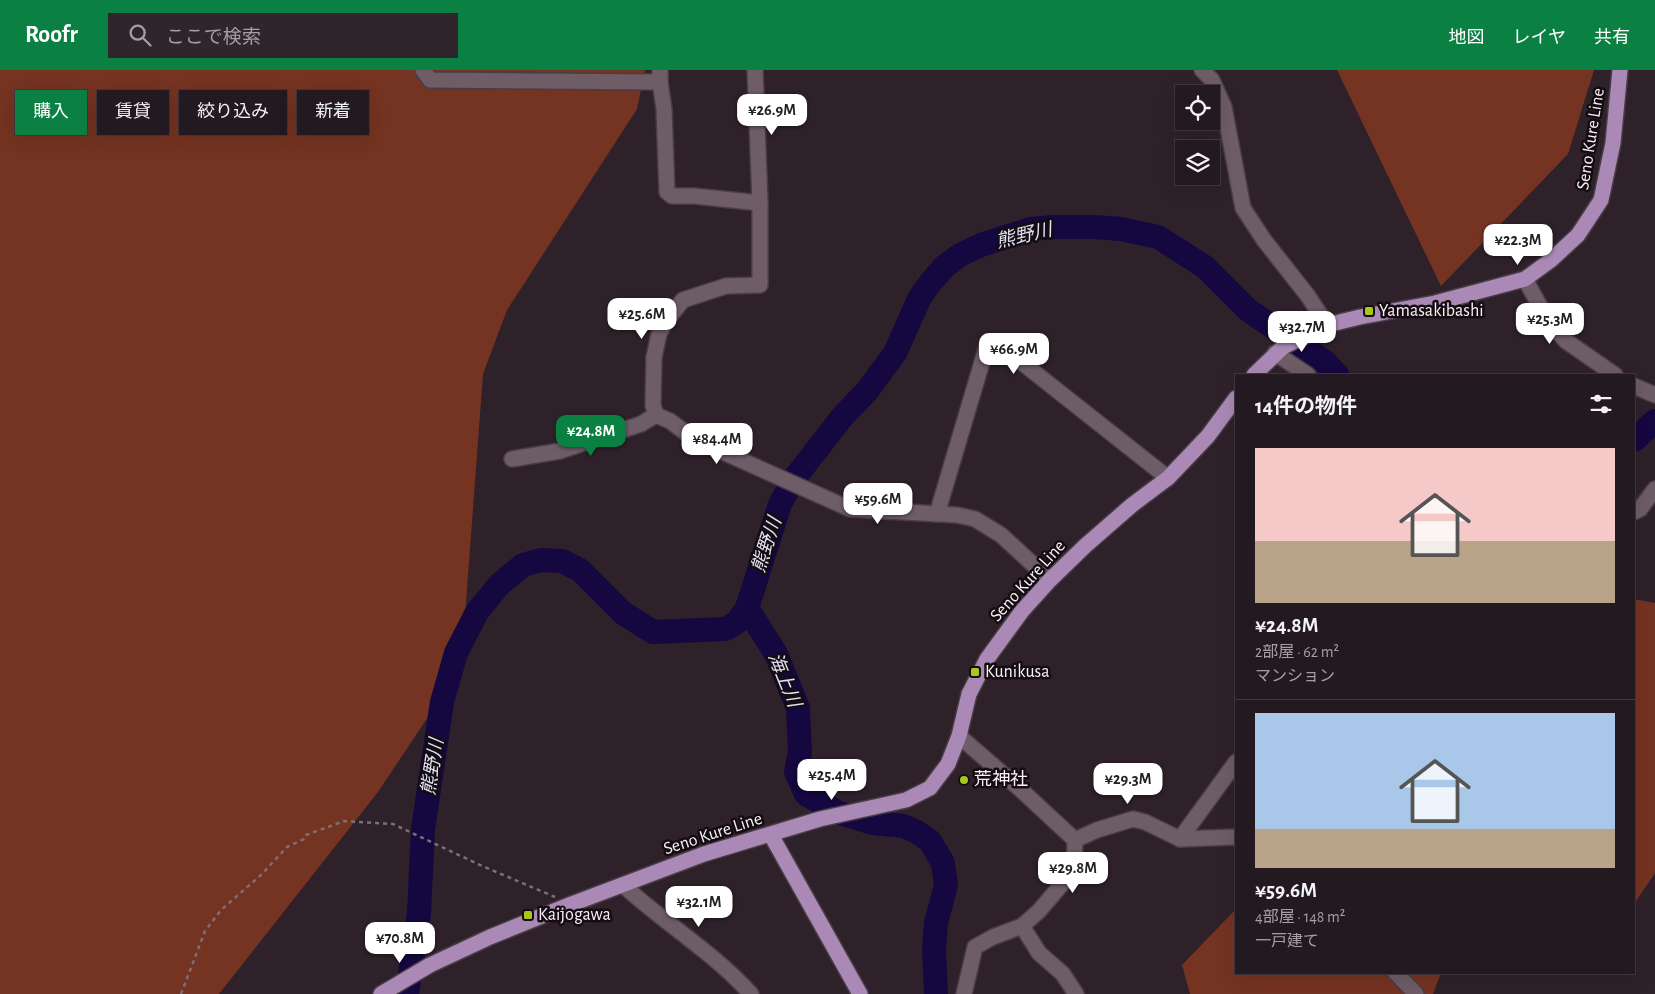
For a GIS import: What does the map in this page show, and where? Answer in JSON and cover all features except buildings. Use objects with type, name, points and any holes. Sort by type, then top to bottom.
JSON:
[{"type":"main road","name":"Seno Kure Line","points":[[1255,374],[1279,350],[1327,325],[1435,303],[1525,280],[1551,260],[1578,235],[1601,200],[1613,143],[1620,70]]},
{"type":"main road","name":"Seno Kure Line","points":[[383,992],[430,965],[490,937],[623,884],[704,854],[820,819],[906,800],[930,788],[948,764],[959,736],[969,694],[987,660],[1022,611],[1050,580],[1132,505],[1168,478],[1208,436],[1235,399]]},
{"type":"main road","points":[[772,834],[860,994]]},
{"type":"street","points":[[423,70],[430,80],[660,76],[664,109],[667,192],[672,196],[694,196],[760,203]]},
{"type":"street","points":[[656,415],[653,405],[654,356],[659,334],[665,322],[683,300],[726,286],[760,285],[760,203],[755,70]]},
{"type":"street","points":[[1202,70],[1212,80],[1224,107],[1243,208],[1264,240],[1308,296],[1327,325]]},
{"type":"street","points":[[1525,280],[1547,319],[1566,341],[1614,374]]},
{"type":"street","points":[[937,514],[988,342],[1001,346],[1168,478]]},
{"type":"street","points":[[1279,350],[1307,374]]},
{"type":"street","points":[[1635,386],[1655,395]]},
{"type":"street","points":[[512,459],[560,451],[641,424],[656,415]]},
{"type":"street","points":[[656,415],[670,421],[694,439],[850,509],[957,515],[975,518],[1001,536],[1050,580]]},
{"type":"street","points":[[1635,512],[1640,509],[1655,489]]},
{"type":"street","points":[[959,736],[1075,840],[1074,870],[1039,911],[1022,926],[993,937],[975,947],[964,994]]},
{"type":"street","points":[[1180,839],[1235,763]]},
{"type":"street","points":[[1075,840],[1097,830],[1133,819],[1145,822],[1180,839],[1235,837]]},
{"type":"street","points":[[623,884],[647,907],[735,976],[751,994]]},
{"type":"street","points":[[1022,926],[1039,953],[1063,974],[1076,994]]},
{"type":"street","points":[[1397,974],[1416,994]]},
{"type":"path","points":[[181,994],[205,931],[221,910],[261,875],[287,847],[304,839],[306,835],[344,821],[393,824],[569,905]]},
{"type":"shaded area","points":[[0,70],[645,70],[637,109],[507,310],[483,374],[464,630],[434,708],[378,792],[219,994],[0,994]]},
{"type":"shaded area","points":[[1337,70],[1594,70],[1568,154],[1441,286]]},
{"type":"shaded area","points":[[1635,599],[1655,603],[1655,873],[1635,903]]},
{"type":"shaded area","points":[[1235,910],[1235,974],[1441,974],[1433,994],[1190,994],[1182,965]]},
{"type":"waterway","name":"熊野川","points":[[407,994],[419,913],[423,829],[442,702],[456,653],[477,612],[499,585],[523,565],[541,560],[562,561],[580,570],[623,613],[653,632],[726,629],[737,622],[747,608],[780,504],[794,479],[843,416],[867,391],[895,353],[920,297],[931,282],[945,266],[960,255],[981,245],[1031,229],[1094,227],[1121,229],[1158,237],[1205,267],[1248,310],[1325,362],[1336,374]]},
{"type":"waterway","name":"熊野川","points":[[1635,439],[1655,421]]},
{"type":"waterway","name":"海上川","points":[[747,608],[776,654],[798,708],[800,752],[796,772],[806,794],[837,812],[873,823],[903,826],[917,832],[930,841],[943,863],[946,885],[936,923],[934,950],[936,994]]},
{"type":"place","name":"Yamasakibashi","points":[[1369,311]]},
{"type":"place","name":"Kunikusa","points":[[975,672]]},
{"type":"place","name":"荒神社","points":[[964,780]]},
{"type":"place","name":"Kaijogawa","points":[[528,915]]}]
